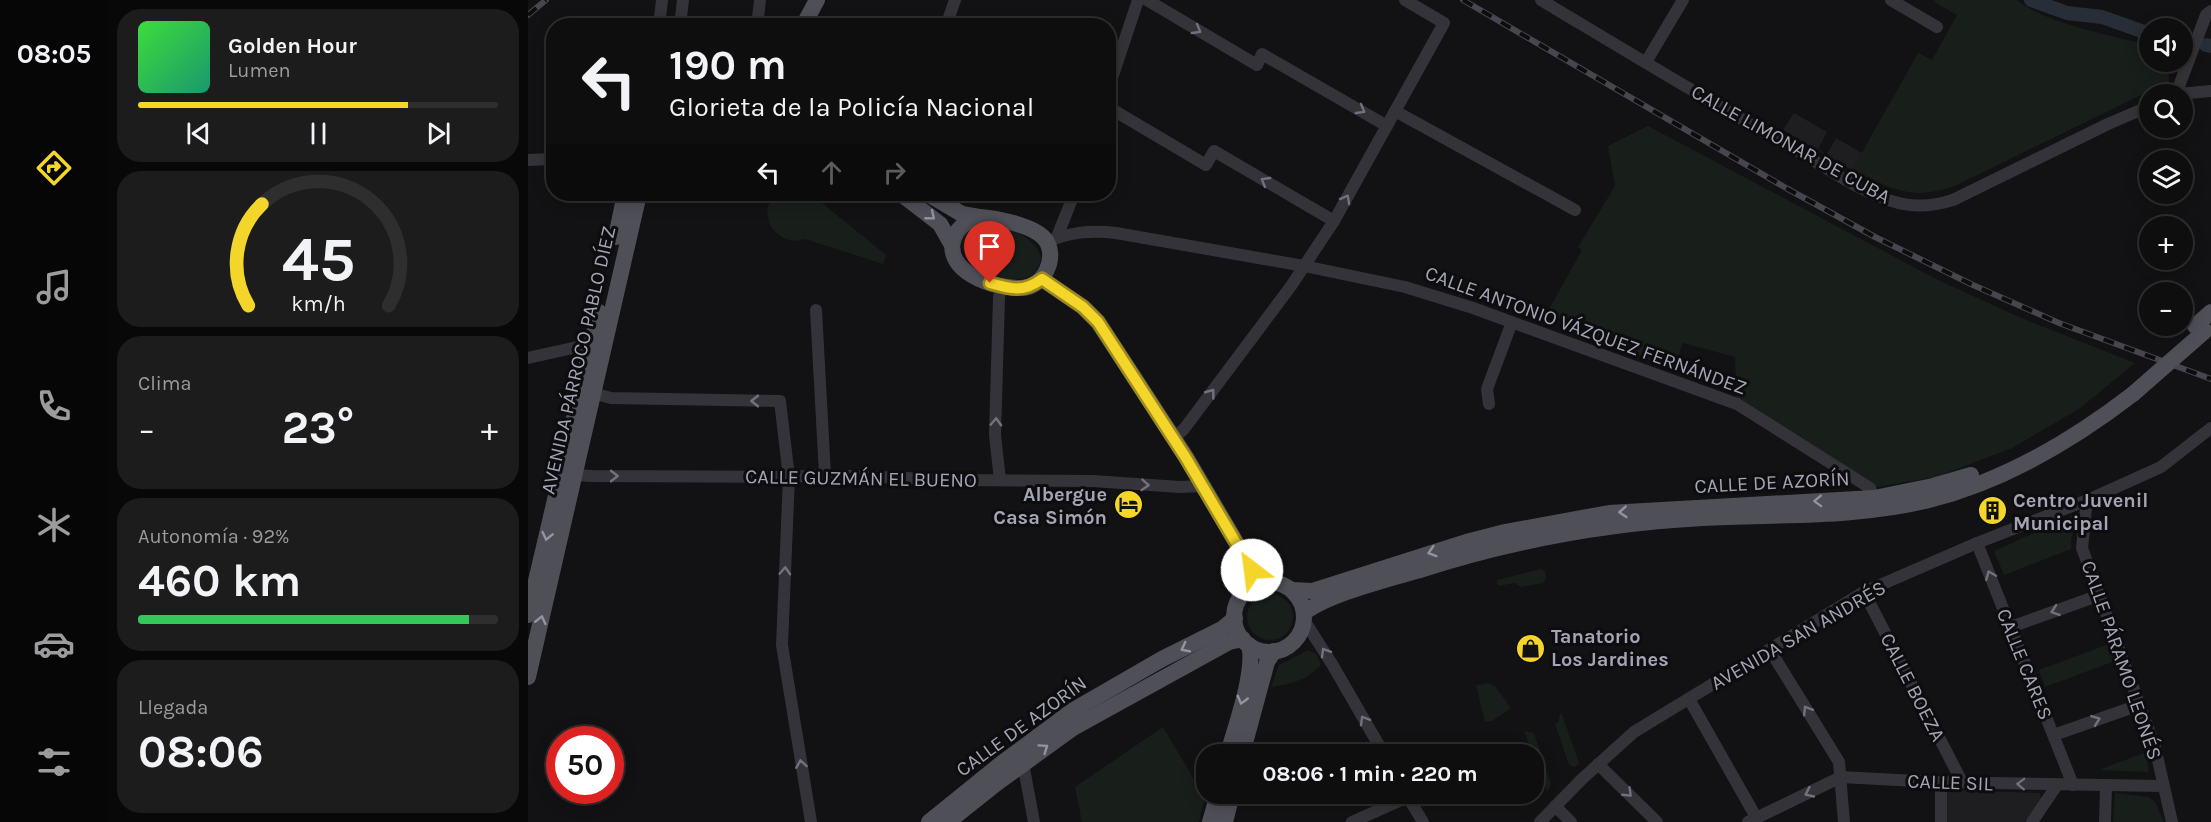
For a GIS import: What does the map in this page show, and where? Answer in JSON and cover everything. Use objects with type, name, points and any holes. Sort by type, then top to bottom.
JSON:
[{"type":"main road","points":[[807,18],[817,0]]},
{"type":"main road","name":"AVENIDA PÁRROCO PABLO DÍEZ","points":[[528,615],[532,576],[565,458],[623,201]]},
{"type":"main road","name":"AVENIDA PÁRROCO PABLO DÍEZ","points":[[528,676],[637,201]]},
{"type":"main road","points":[[910,201],[940,224],[952,245],[955,258],[966,271],[1002,286],[1025,288],[1042,279],[1046,272],[1052,240],[1002,220],[962,214],[940,201]]},
{"type":"main road","points":[[952,245],[963,223],[979,217]]},
{"type":"main road","points":[[1042,279],[1083,307],[1098,322],[1174,438],[1260,583]]},
{"type":"main road","name":"CALLE DE AZORÍN","points":[[1304,617],[1318,605],[1376,583],[1532,540],[1628,525],[1701,518],[1836,513],[1929,500],[2005,474],[2044,455],[2091,426],[2127,391],[2204,327],[2211,312]]},
{"type":"main road","name":"CALLE DE AZORÍN","points":[[1292,590],[1305,592],[1319,589],[1476,540],[1609,513],[1875,498],[1933,486],[1976,474],[2019,456],[2127,391]]},
{"type":"main road","points":[[1231,744],[1250,668],[1251,653],[1236,626],[1236,609],[1244,593],[1260,583],[1276,583],[1292,590],[1298,597],[1304,617],[1298,637],[1291,644],[1274,651],[1257,650],[1246,642]]},
{"type":"main road","name":"CALLE DE AZORÍN","points":[[929,822],[1002,762],[1072,711],[1162,659],[1222,629],[1235,618]]},
{"type":"main road","name":"CALLE DE AZORÍN","points":[[948,822],[1023,763],[1073,728],[1229,642],[1246,642]]},
{"type":"main road","points":[[1245,744],[1267,662],[1274,651]]},
{"type":"main road","points":[[1210,822],[1215,804]]},
{"type":"main road","points":[[1225,822],[1230,804]]},
{"type":"street","points":[[660,18],[662,0]]},
{"type":"street","points":[[681,18],[683,0]]},
{"type":"street","points":[[758,18],[760,0]]},
{"type":"street","points":[[949,18],[955,0]]},
{"type":"street","points":[[1116,66],[1138,0]]},
{"type":"street","points":[[1147,0],[1257,65],[1262,54],[1387,126]]},
{"type":"street","points":[[1174,438],[1185,429],[1304,266],[1334,221],[1444,23],[1405,0]]},
{"type":"street","name":"CALLE LIMONAR DE CUBA","points":[[1541,0],[1773,138],[1874,194],[1895,203],[1916,206],[1935,205],[1953,200],[2139,111]]},
{"type":"street","points":[[1646,62],[1683,0]]},
{"type":"street","points":[[1892,0],[1937,27]]},
{"type":"street","points":[[2182,84],[2206,15],[2211,11]]},
{"type":"street","points":[[2193,93],[2211,91]]},
{"type":"street","points":[[1395,111],[1575,210]]},
{"type":"street","points":[[1116,112],[1206,165],[1214,151],[1334,221]]},
{"type":"street","points":[[529,160],[546,159]]},
{"type":"street","points":[[1052,240],[1064,225],[1072,201]]},
{"type":"street","name":"CALLE ANTONIO VÁZQUEZ FERNÁNDEZ","points":[[1052,240],[1073,233],[1106,232],[1304,266],[1405,287],[1512,322],[1737,404],[1870,489],[1875,498]]},
{"type":"street","points":[[1000,480],[995,435],[999,297],[1002,286]]},
{"type":"street","points":[[816,310],[825,475]]},
{"type":"street","points":[[1489,404],[1487,389],[1512,322]]},
{"type":"street","points":[[528,357],[591,344]]},
{"type":"street","points":[[592,393],[610,398],[780,401],[789,477],[782,645],[811,822]]},
{"type":"street","name":"AVENIDA SAN ANDRÉS","points":[[1540,822],[1634,732],[1864,592],[1977,543],[2090,499],[2161,467],[2211,428]]},
{"type":"street","points":[[565,458],[574,475]]},
{"type":"street","name":"CALLE GUZMÁN EL BUENO","points":[[574,475],[789,477],[825,475],[1203,486]]},
{"type":"street","name":"CALLE PÁRAMO LEONÉS","points":[[2090,499],[2086,509],[2082,548],[2155,747],[2172,822]]},
{"type":"street","name":"CALLE CARES","points":[[1977,543],[2073,785]]},
{"type":"street","name":"CALLE BOEZA","points":[[1864,592],[1962,782]]},
{"type":"street","points":[[2011,627],[2100,595]]},
{"type":"street","points":[[1304,617],[1378,744]]},
{"type":"street","points":[[1770,650],[1839,762],[1844,822]]},
{"type":"street","points":[[1689,699],[1752,820]]},
{"type":"street","points":[[2054,735],[2139,705]]},
{"type":"street","points":[[1023,763],[1034,822]]},
{"type":"street","points":[[1599,764],[1658,822]]},
{"type":"street","name":"CALLE SIL","points":[[1752,820],[1841,777],[1941,782],[2163,786]]},
{"type":"street","points":[[1941,782],[1941,822]]},
{"type":"street","points":[[2032,822],[2057,785]]},
{"type":"street","points":[[2105,822],[2106,786]]},
{"type":"street","points":[[1352,822],[1389,804]]},
{"type":"street","points":[[1412,804],[1423,822]]},
{"type":"street","points":[[1556,806],[1571,822]]},
{"type":"shaded area","points":[[1935,0],[2017,0],[2045,16],[2062,22],[2139,43],[2139,72],[2168,72],[2169,84],[2139,84],[2139,96],[1957,185],[1941,190],[1915,193],[1891,188],[1852,170],[1918,53],[1932,60],[1957,15],[1934,2]]},
{"type":"shaded area","points":[[1794,113],[1827,132],[1818,149],[1827,154],[1836,138],[1862,153],[1852,170],[1783,130]]},
{"type":"shaded area","points":[[1648,126],[1938,280],[2019,317],[2135,363],[2079,409],[2012,448],[1936,477],[1870,488],[1737,404],[1735,357],[1683,343],[1674,369],[1591,338],[1593,330],[1547,313],[1582,250],[1578,247],[1615,186],[1608,146]]},
{"type":"shaded area","points":[[820,201],[886,255],[883,264],[805,239],[795,241],[786,239],[778,234],[768,219],[767,210],[770,202]]},
{"type":"shaded area","points":[[983,226],[1019,234],[1034,244],[1041,260],[1034,274],[1019,279],[1003,278],[987,273],[974,264],[964,253],[962,243],[967,233]]},
{"type":"shaded area","points":[[2078,513],[2071,549],[2004,575],[1994,551]]},
{"type":"shaded area","points":[[1541,569],[1545,572],[1546,579],[1543,583],[1521,587],[1515,583],[1498,586],[1497,580]]},
{"type":"shaded area","points":[[1270,594],[1286,601],[1293,617],[1286,633],[1270,640],[1254,633],[1247,617],[1254,601]]},
{"type":"shaded area","points":[[2109,644],[2115,661],[2045,687],[2039,670]]},
{"type":"shaded area","points":[[1308,650],[1316,654],[1321,664],[1311,674],[1299,680],[1271,687],[1279,665]]},
{"type":"shaded area","points":[[1488,683],[1495,686],[1511,708],[1492,721],[1485,722],[1476,685]]},
{"type":"shaded area","points":[[1561,712],[1579,763],[1575,767],[1569,765],[1555,724]]},
{"type":"shaded area","points":[[1163,727],[1196,783],[1196,804],[1204,804],[1199,822],[1082,822],[1075,787]]},
{"type":"shaded area","points":[[1524,731],[1534,733],[1538,744],[1529,744]]},
{"type":"shaded area","points":[[2146,752],[2149,772],[2099,770]]},
{"type":"shaded area","points":[[1544,763],[1551,784],[1547,792],[1544,784]]},
{"type":"shaded area","points":[[1949,790],[2040,793],[2041,799],[2025,822],[1947,822],[1946,795]]},
{"type":"shaded area","points":[[2115,793],[2149,797],[2155,802],[2164,822],[2113,822]]},
{"type":"waterway","points":[[2031,0],[2067,13],[2102,17],[2139,30]]},
{"type":"waterway","points":[[2206,45],[2211,46]]},
{"type":"railway","points":[[528,15],[546,0]]},
{"type":"railway","points":[[1463,0],[1786,188],[1875,237],[1973,285],[2059,323],[2211,379]]},
{"type":"place","name":"Albergue Casa Simón","points":[[1128,505]]},
{"type":"place","name":"Centro Juvenil Municipal","points":[[1992,511]]},
{"type":"place","name":"Tanatorio Los Jardines","points":[[1530,648]]},
{"type":"route","points":[[990,283],[1004,287],[1025,288],[1042,279],[1083,307],[1098,322],[1186,458],[1252,570]]}]
